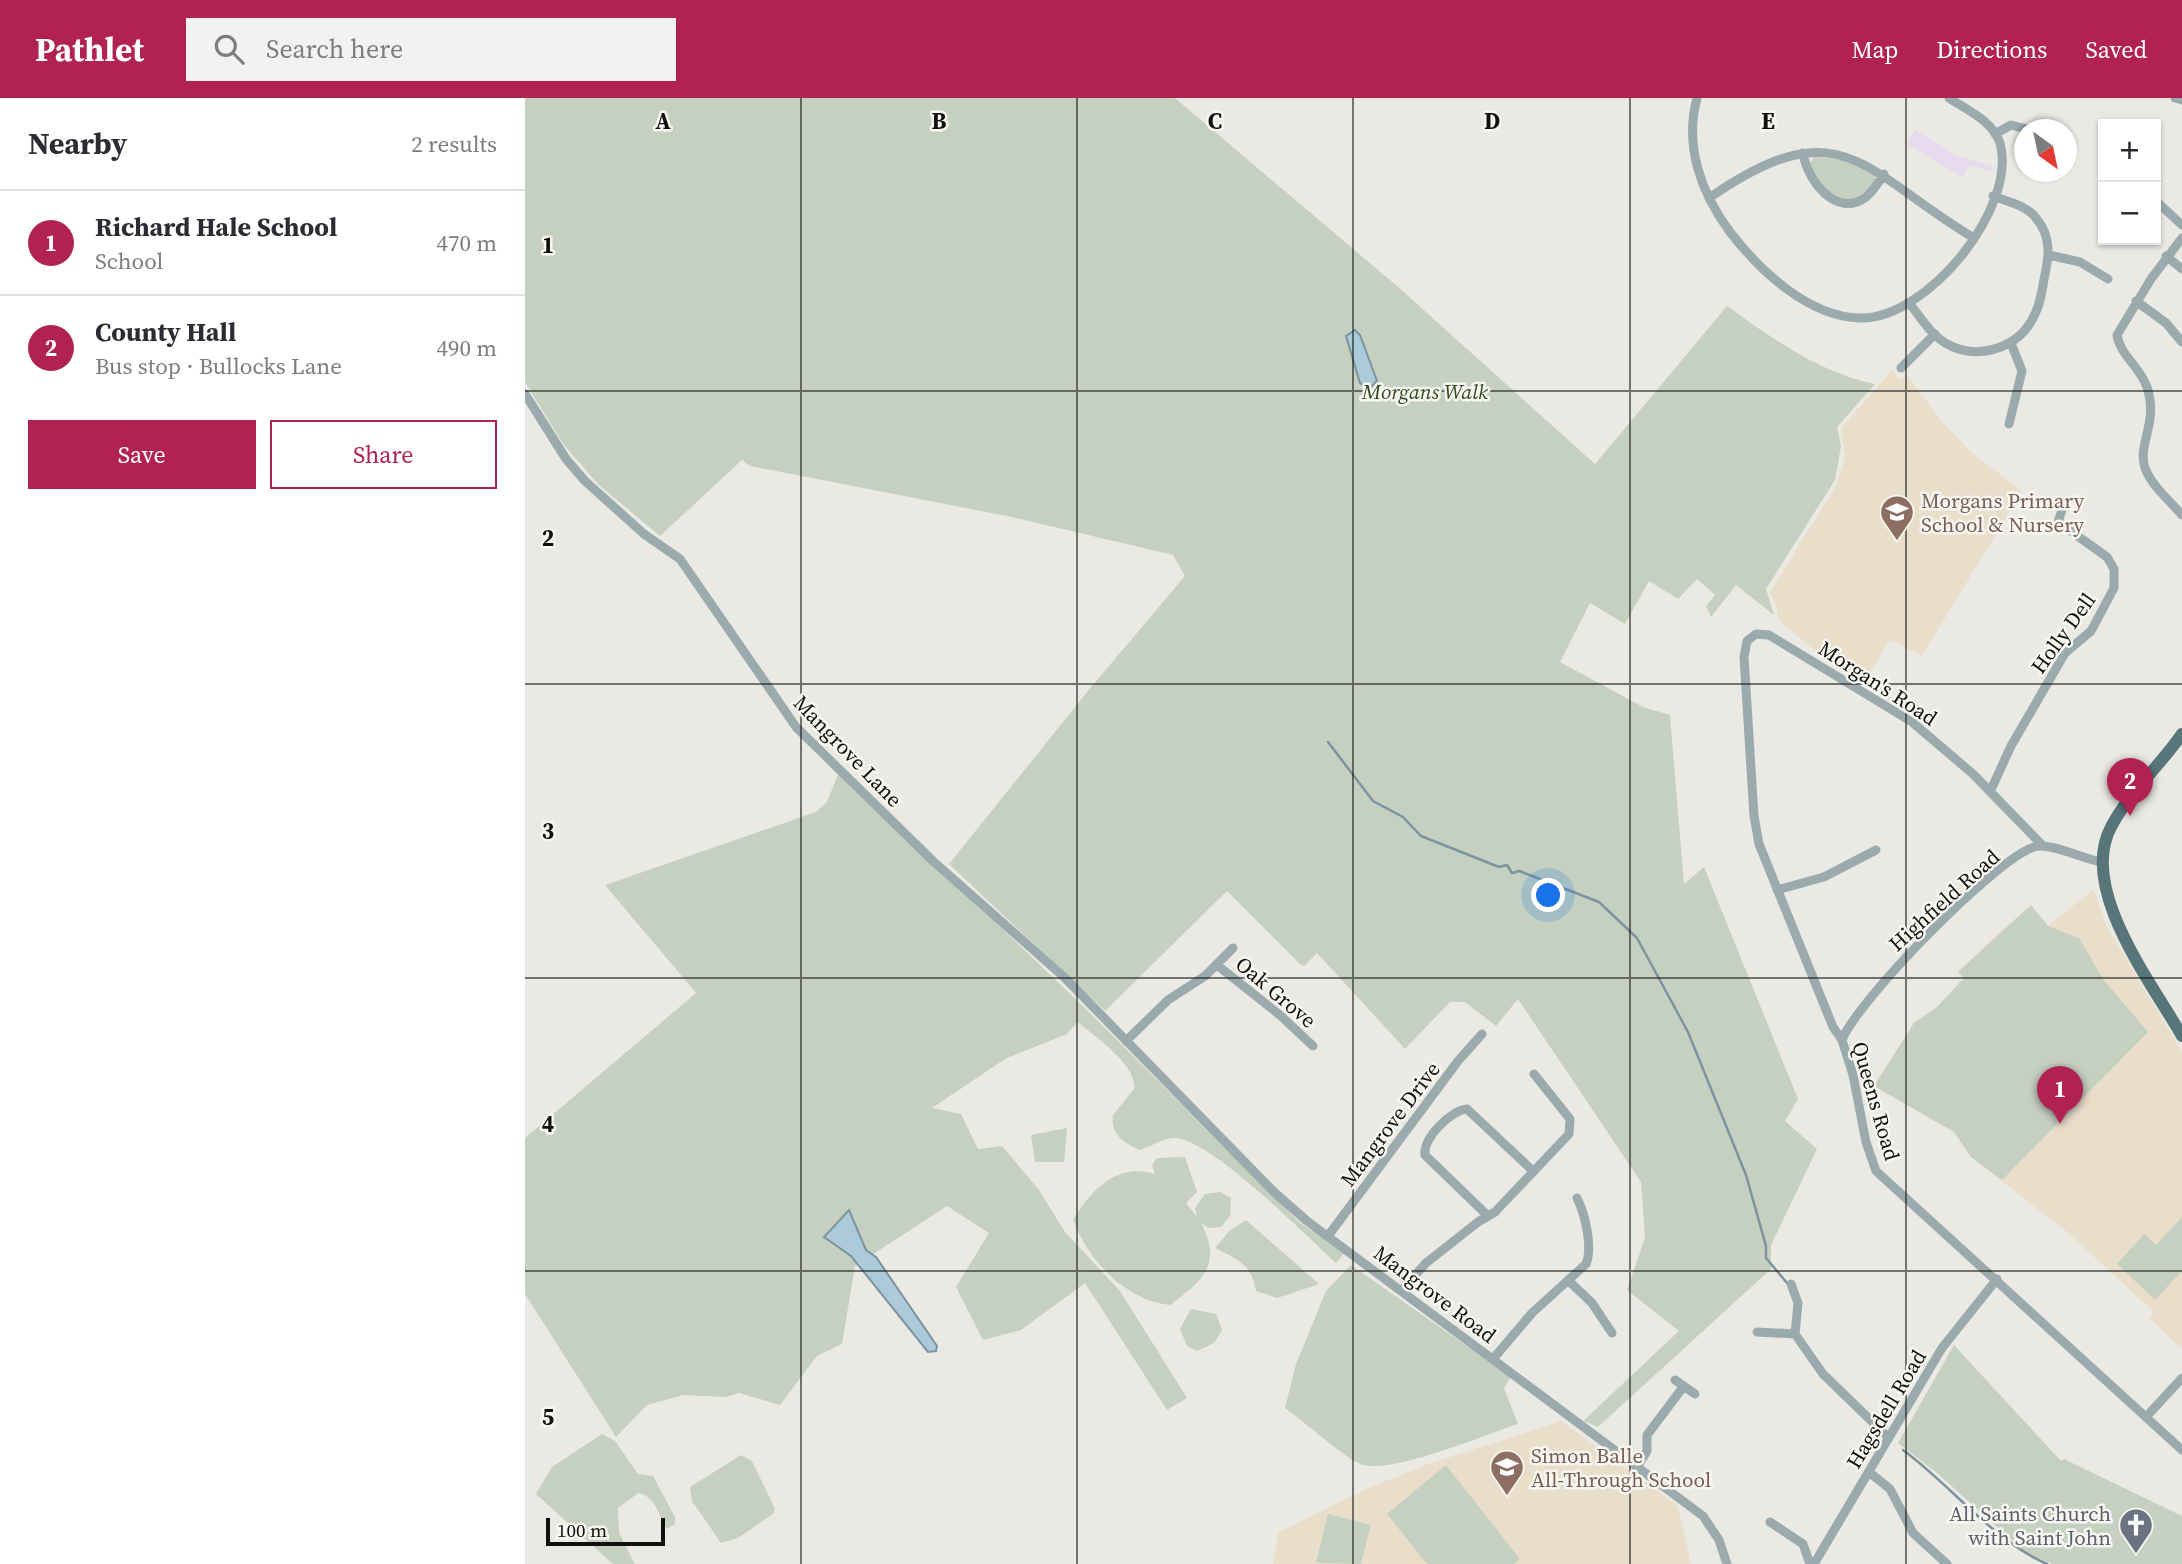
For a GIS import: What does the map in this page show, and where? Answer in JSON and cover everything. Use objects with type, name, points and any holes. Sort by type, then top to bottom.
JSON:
[{"type":"main road","points":[[2182,734],[2121,810],[2105,838],[2102,862],[2105,891],[2113,912],[2182,1036]]},
{"type":"street","points":[[1697,98],[1692,128],[1693,154],[1709,198],[1732,234],[1757,262],[1814,306],[1841,316],[1870,318],[1910,304],[1946,273],[1974,238],[1993,197],[2001,160],[1995,134],[1976,114],[1949,98]]},
{"type":"street","points":[[2175,98],[2182,100]]},
{"type":"street","points":[[1995,134],[2014,126]]},
{"type":"street","points":[[1803,153],[1812,180],[1831,199],[1850,202],[1864,198],[1884,174]]},
{"type":"street","points":[[1709,198],[1768,162],[1787,155],[1840,154],[1857,159],[1884,174],[1974,238]]},
{"type":"street","points":[[1910,304],[1935,334],[1954,347],[1975,351],[1993,350],[2011,343],[2024,332],[2036,314],[2049,255],[2046,234],[2036,218],[2020,205],[1993,197]]},
{"type":"street","points":[[2161,206],[2182,225]]},
{"type":"street","points":[[2182,238],[2166,256],[2117,335],[2122,350],[2143,376],[2151,401],[2152,420],[2144,447],[2144,464],[2150,477],[2182,516]]},
{"type":"street","points":[[2049,255],[2080,262],[2108,279]]},
{"type":"street","points":[[2166,256],[2182,269]]},
{"type":"street","points":[[2136,301],[2166,323],[2182,342]]},
{"type":"street","points":[[1901,368],[1935,334]]},
{"type":"street","points":[[2009,424],[2022,371],[2011,343]]},
{"type":"street","name":"Mangrove Lane","points":[[525,394],[566,459],[585,481],[644,534],[680,559],[796,727],[933,861],[1065,978],[1126,1041]]},
{"type":"street","name":"Holly Dell","points":[[1990,792],[2011,746],[2065,653],[2091,631],[2114,588],[2115,576],[2111,561],[2058,522],[2062,510]]},
{"type":"street","name":"Morgan's Road","points":[[1744,645],[1756,634],[1769,635],[1879,700],[1928,734],[2043,846]]},
{"type":"street","name":"Queens Road","points":[[1744,645],[1754,816],[1759,845],[1833,1027],[1842,1040],[1859,1096],[1865,1142],[1876,1171],[1899,1195],[1997,1279],[2182,1450]]},
{"type":"street","points":[[2043,846],[2102,862]]},
{"type":"street","name":"Highfield Road","points":[[1842,1040],[1864,1004],[1930,933],[2001,870],[2026,851],[2043,846]]},
{"type":"street","points":[[1777,890],[1825,877],[1876,850]]},
{"type":"street","name":"Oak Grove","points":[[1126,1041],[1168,1000],[1217,965],[1233,948]]},
{"type":"street","name":"Oak Grove","points":[[1217,965],[1281,1016],[1313,1046]]},
{"type":"street","name":"Mangrove Drive","points":[[1328,1236],[1458,1061],[1482,1034]]},
{"type":"street","name":"Mangrove Road","points":[[1126,1041],[1252,1171],[1328,1236],[1703,1516],[1719,1540],[1727,1564]]},
{"type":"street","points":[[1401,1291],[1426,1263],[1496,1212],[1569,1134],[1572,1125],[1560,1103],[1534,1074]]},
{"type":"street","points":[[1487,1216],[1425,1155],[1425,1145],[1453,1113],[1468,1109],[1533,1171]]},
{"type":"street","points":[[1493,1359],[1538,1307],[1582,1270],[1589,1253],[1586,1223],[1577,1198]]},
{"type":"street","name":"Hagsdell Road","points":[[1812,1564],[1942,1348],[1997,1279]]},
{"type":"street","points":[[1570,1282],[1593,1303],[1612,1333]]},
{"type":"street","points":[[1791,1284],[1798,1303],[1795,1334],[1823,1374],[1889,1438]]},
{"type":"street","points":[[1757,1332],[1795,1334]]},
{"type":"street","points":[[2146,1417],[2182,1378]]},
{"type":"street","points":[[1675,1380],[1695,1394]]},
{"type":"street","points":[[1637,1468],[1647,1451],[1647,1434],[1684,1386]]},
{"type":"street","points":[[1869,1472],[1890,1489],[1913,1533],[1947,1564]]},
{"type":"street","points":[[1770,1522],[1803,1544],[1812,1564]]},
{"type":"shaded area","points":[[1915,130],[1955,155],[1992,166],[1991,172],[1970,165],[1962,177],[1907,144]]},
{"type":"shaded area","name":"Morgans Primary School & Nursery","points":[[1893,369],[1898,380],[1907,375],[1944,424],[1972,453],[2022,491],[1922,656],[1890,640],[1863,684],[1831,664],[1777,619],[1778,612],[1770,592],[1836,486],[1845,458],[1841,428]]},
{"type":"shaded area","points":[[2094,889],[2106,925],[2182,1052],[2182,1349],[2149,1318],[2154,1312],[2066,1231],[1971,1157],[1954,1132],[1874,1086],[1914,1023],[1937,1007],[1964,978],[1958,972],[1993,938],[2031,905],[2048,926]]},
{"type":"shaded area","name":"Simon Balle All-Through School","points":[[1561,1421],[1678,1506],[1691,1564],[1273,1564],[1278,1533],[1366,1489],[1426,1465]]},
{"type":"green space","name":"Morgans Walk","points":[[525,98],[1175,98],[1397,286],[1595,464],[1727,306],[1816,363],[1835,372],[1875,384],[1837,427],[1841,446],[1835,480],[1766,589],[1774,615],[1736,585],[1711,617],[1706,606],[1715,595],[1697,579],[1678,599],[1649,581],[1625,624],[1590,603],[1560,662],[1643,707],[1670,715],[1684,884],[1704,867],[1798,1099],[1785,1121],[1817,1149],[1771,1245],[1771,1269],[1598,1427],[1583,1421],[1679,1331],[1627,1290],[1645,1238],[1641,1182],[1518,999],[1496,1026],[1465,1002],[1450,1002],[1405,1049],[1317,953],[1304,966],[1300,964],[1227,891],[1105,1011],[949,864],[1092,686],[1185,576],[1173,555],[1012,517],[750,466],[742,460],[660,536],[599,485],[563,444],[525,382]]},
{"type":"green space","points":[[1814,157],[1840,159],[1857,164],[1876,179],[1858,196],[1843,200],[1836,198],[1818,183],[1810,163]]},
{"type":"green space","points":[[839,772],[1088,1011],[1300,1223],[1345,1252],[1336,1263],[1234,1171],[1191,1143],[1171,1138],[1140,1150],[1124,1141],[1116,1133],[1113,1115],[1134,1089],[1133,1080],[1114,1052],[1078,1022],[1067,1034],[1005,1059],[932,1108],[961,1114],[978,1149],[1002,1146],[1039,1190],[1065,1232],[1120,1291],[1187,1398],[1167,1410],[1085,1283],[1021,1330],[983,1340],[956,1287],[989,1233],[947,1206],[855,1266],[842,1344],[817,1356],[780,1405],[739,1393],[726,1397],[683,1395],[647,1405],[616,1437],[525,1294],[525,1138],[696,993],[605,885],[816,812],[827,802]]},
{"type":"green space","points":[[2031,905],[2048,926],[2079,938],[2103,979],[2148,1032],[2002,1180],[1971,1157],[1954,1132],[1874,1086],[1914,1023],[1937,1007],[1964,978],[1958,972]]},
{"type":"green space","points":[[1067,1128],[1064,1162],[1035,1162],[1031,1135]]},
{"type":"green space","points":[[1185,1157],[1197,1192],[1186,1203],[1197,1217],[1195,1208],[1205,1194],[1220,1192],[1231,1198],[1230,1216],[1221,1227],[1209,1228],[1201,1223],[1210,1250],[1206,1271],[1200,1280],[1170,1305],[1138,1295],[1111,1276],[1089,1250],[1073,1220],[1088,1198],[1117,1175],[1141,1171],[1155,1174],[1152,1165],[1157,1158]]},
{"type":"green space","points":[[2182,1217],[2182,1271],[2155,1300],[2117,1264],[2144,1234],[2156,1245]]},
{"type":"green space","points":[[1246,1220],[1319,1284],[1277,1298],[1256,1291],[1251,1275],[1243,1264],[1215,1248],[1229,1231]]},
{"type":"green space","points":[[1351,1265],[1511,1377],[1504,1388],[1518,1424],[1417,1458],[1377,1466],[1356,1462],[1285,1408],[1296,1364],[1326,1291]]},
{"type":"green space","points":[[1191,1309],[1216,1314],[1222,1330],[1214,1343],[1197,1351],[1187,1346],[1180,1329]]},
{"type":"green space","points":[[1954,1345],[2061,1461],[2064,1459],[2182,1516],[2182,1564],[2052,1564],[2026,1553],[1937,1473],[1898,1443]]},
{"type":"green space","points":[[602,1434],[615,1441],[638,1474],[653,1476],[675,1517],[675,1524],[667,1529],[653,1502],[638,1493],[618,1508],[619,1533],[635,1564],[613,1564],[536,1494],[552,1467]]},
{"type":"green space","points":[[741,1455],[752,1461],[775,1509],[773,1514],[738,1538],[721,1543],[692,1501],[690,1487]]},
{"type":"green space","points":[[1446,1465],[1520,1559],[1514,1564],[1427,1564],[1387,1514]]},
{"type":"green space","points":[[1328,1514],[1371,1525],[1361,1564],[1316,1563]]},
{"type":"water","points":[[1355,330],[1360,335],[1377,381],[1369,389],[1360,383],[1346,336]]},
{"type":"water","points":[[849,1210],[866,1250],[876,1257],[937,1346],[936,1351],[928,1352],[851,1256],[824,1237]]},
{"type":"waterway","points":[[1328,742],[1373,801],[1403,817],[1421,836],[1499,867],[1507,865],[1512,873],[1519,871],[1599,902],[1637,938],[1688,1032],[1746,1175],[1766,1246],[1766,1258],[1787,1283]]},
{"type":"waterway","points":[[1903,1450],[1990,1527],[2027,1554],[2047,1564]]},
{"type":"place","name":"Morgans Primary School & Nursery","points":[[1897,542]]},
{"type":"place","name":"County Hall","points":[[2130,816]]},
{"type":"place","name":"Richard Hale School","points":[[2060,1124]]},
{"type":"place","name":"Simon Balle All-Through School","points":[[1507,1497]]},
{"type":"place","name":"All Saints Church with Saint John","points":[[2136,1555]]}]
